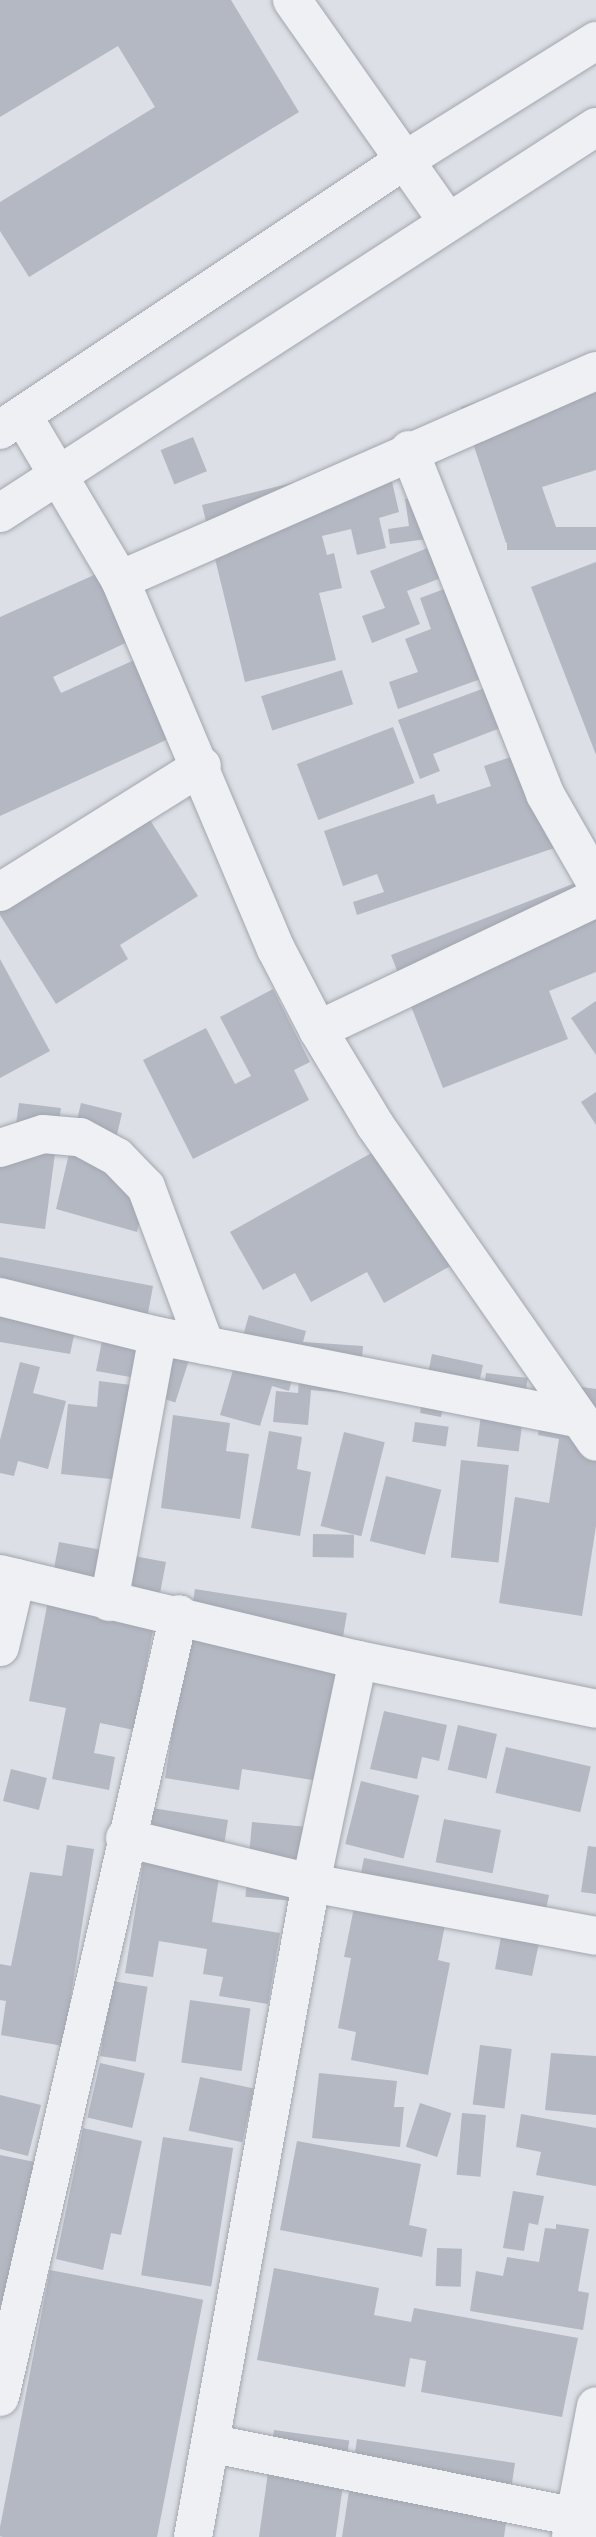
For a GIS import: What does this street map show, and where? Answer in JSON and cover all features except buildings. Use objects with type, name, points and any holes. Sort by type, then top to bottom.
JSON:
[{"type":"street","points":[[292,0],[407,159],[448,222]]},
{"type":"street","points":[[586,1430],[375,1125],[318,1030],[276,948],[202,766],[120,580],[59,475],[11,423],[407,159],[596,41]]},
{"type":"street","points":[[0,513],[596,127]]},
{"type":"street","points":[[120,580],[409,450],[596,371]]},
{"type":"street","points":[[409,450],[545,794],[596,883]]},
{"type":"street","points":[[0,892],[202,766]]},
{"type":"street","points":[[318,1030],[596,898]]},
{"type":"street","points":[[0,1148],[43,1134],[80,1137],[117,1157],[146,1187],[205,1345]]},
{"type":"street","points":[[0,1297],[158,1336],[586,1430]]},
{"type":"street","points":[[109,1602],[158,1336]]},
{"type":"street","points":[[0,1647],[8,1576],[109,1602],[179,1614],[358,1660],[596,1709]]},
{"type":"street","points":[[0,2397],[125,1838],[179,1614]]},
{"type":"street","points":[[193,2537],[214,2444],[311,1883],[358,1660]]},
{"type":"street","points":[[125,1838],[311,1883],[596,1936]]},
{"type":"street","points":[[214,2444],[581,2525],[596,2406]]}]
